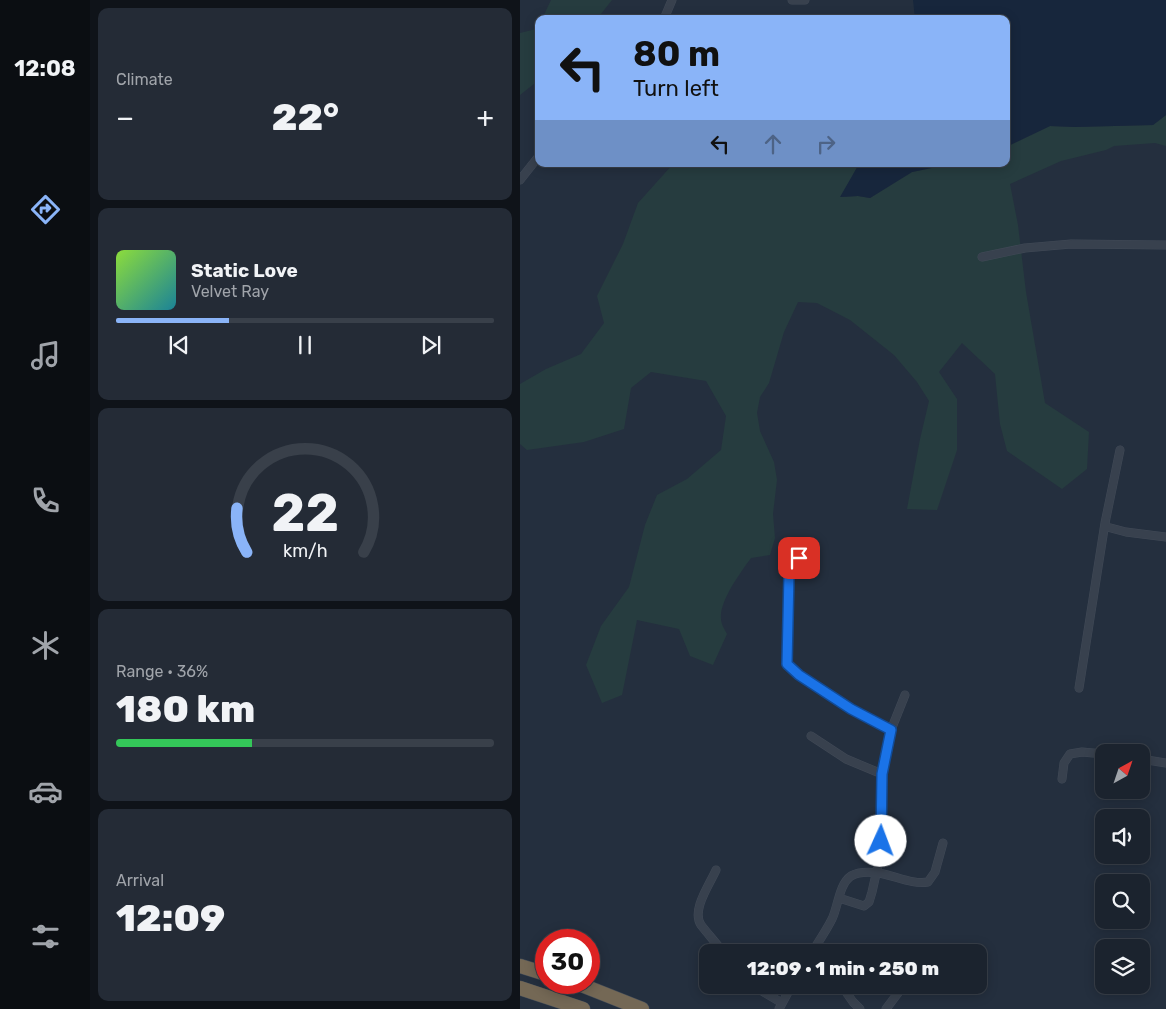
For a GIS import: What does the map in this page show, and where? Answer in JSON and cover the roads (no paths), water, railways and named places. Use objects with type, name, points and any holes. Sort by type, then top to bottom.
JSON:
[{"type":"highway","points":[[520,966],[535,971]]},
{"type":"highway","points":[[520,988],[583,1009]]},
{"type":"highway","points":[[600,992],[642,1009]]},
{"type":"street","points":[[666,15],[672,0]]},
{"type":"street","points":[[792,0],[805,0]]},
{"type":"street","points":[[520,180],[535,161]]},
{"type":"street","points":[[982,257],[1025,248],[1071,244],[1166,245]]},
{"type":"street","points":[[1079,688],[1105,523],[1120,450]]},
{"type":"street","points":[[1105,523],[1107,527],[1126,532],[1166,537]]},
{"type":"street","points":[[799,558],[789,574],[787,664],[799,675],[851,709],[891,730]]},
{"type":"street","points":[[839,898],[859,906],[867,904],[872,892],[882,831],[882,774],[891,730],[905,696]]},
{"type":"street","points":[[811,736],[846,759],[882,774]]},
{"type":"street","points":[[1062,779],[1064,763],[1070,754],[1082,752],[1095,753]]},
{"type":"street","points":[[1150,760],[1166,763]]},
{"type":"street","points":[[817,944],[833,916],[847,880],[852,876],[876,872],[928,882],[936,872],[943,843]]},
{"type":"street","points":[[716,870],[698,909],[698,916],[700,923],[717,944]]},
{"type":"street","points":[[764,994],[780,1006],[787,994]]},
{"type":"street","points":[[847,994],[860,1009]]},
{"type":"street","points":[[886,1009],[897,994]]},
{"type":"water","points":[[913,0],[1166,0],[1166,115],[1153,125],[1050,126],[1010,145],[1010,15],[915,15]]},
{"type":"water","points":[[857,167],[936,167],[912,172],[870,198],[858,196],[840,197]]}]
